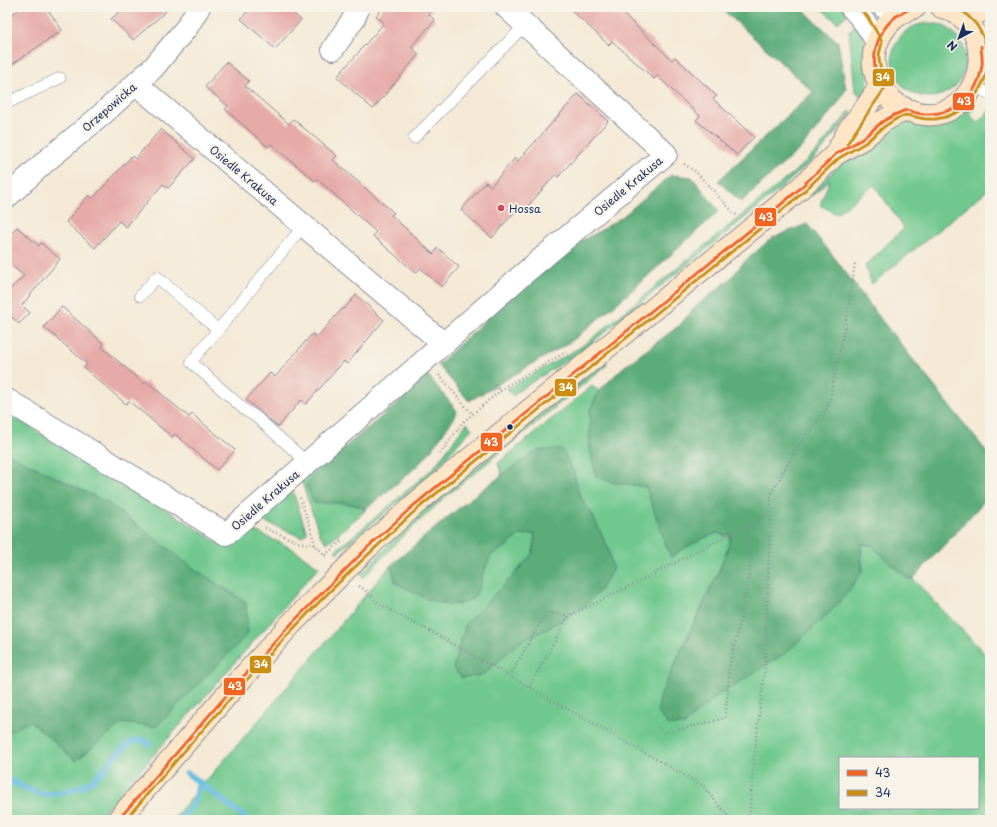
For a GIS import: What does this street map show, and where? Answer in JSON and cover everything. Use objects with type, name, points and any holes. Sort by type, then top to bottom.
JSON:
[{"type":"main road","points":[[899,10],[887,24],[877,42],[874,55],[878,80],[891,100],[896,104],[906,110],[919,114],[933,114],[946,112],[983,90],[979,80],[983,67],[986,41],[976,33],[963,17],[942,7]]},
{"type":"main road","points":[[963,17],[990,7]]},
{"type":"main road","points":[[836,154],[850,128],[881,85]]},
{"type":"main road","points":[[118,820],[227,694],[287,629],[355,559],[395,522],[443,480],[797,191],[836,154],[862,139],[882,122],[906,110]]},
{"type":"street","name":"Orzepowicka","points":[[7,197],[153,68],[187,27],[199,7]]},
{"type":"street","points":[[333,49],[354,18],[359,7]]},
{"type":"street","name":"Osiedle Krakusa","points":[[7,400],[226,534],[521,276],[666,154],[506,7]]},
{"type":"street","points":[[851,7],[863,20],[877,42]]},
{"type":"street","name":"Osiedle Krakusa","points":[[136,84],[444,344]]},
{"type":"lane","points":[[414,138],[525,24]]},
{"type":"lane","points":[[7,103],[60,78]]},
{"type":"lane","points":[[304,225],[191,362],[308,463]]},
{"type":"lane","points":[[140,296],[157,277],[218,330]]},
{"type":"path","points":[[696,172],[737,215]]},
{"type":"path","points":[[749,820],[754,758],[765,665],[771,494],[796,449],[828,407],[847,316],[855,263]]},
{"type":"path","points":[[438,373],[472,414]]},
{"type":"path","points":[[495,385],[502,393]]},
{"type":"path","points":[[530,687],[569,616],[771,512]]},
{"type":"path","points":[[245,518],[253,523],[298,542],[315,545]]},
{"type":"path","points":[[657,728],[664,733],[725,718],[729,667],[741,619],[752,558],[745,526]]},
{"type":"path","points":[[510,676],[546,612],[569,616]]},
{"type":"path","points":[[428,630],[702,785],[731,820]]},
{"type":"green space","points":[[720,7],[800,7],[838,42],[846,89],[838,103],[802,147],[741,202],[718,181],[813,92]]},
{"type":"green space","points":[[819,7],[844,7],[849,13],[838,23]]},
{"type":"green space","points":[[922,23],[936,23],[950,29],[960,39],[966,53],[966,67],[960,81],[950,91],[936,97],[922,97],[908,91],[898,81],[892,67],[892,53],[898,39],[908,29]]},
{"type":"green space","points":[[857,24],[863,35],[866,46],[868,78],[867,88],[863,98],[855,91],[849,31]]},
{"type":"green space","points":[[974,109],[969,113],[977,123],[990,110],[990,188],[872,284],[865,266],[904,228],[874,185],[836,214],[820,205],[830,179],[812,196],[811,192],[843,162],[898,123]]},
{"type":"green space","points":[[850,111],[852,113],[818,155],[780,189],[583,350],[518,391],[513,396],[507,389],[588,342],[793,173],[816,152]]},
{"type":"green space","points":[[671,175],[692,177],[719,211],[629,293],[572,341],[469,401],[438,365],[522,285],[566,249],[622,217]]},
{"type":"green space","points":[[807,224],[990,456],[990,495],[913,579],[908,579],[871,545],[861,544],[863,571],[830,612],[787,652],[716,697],[694,715],[685,725],[669,725],[657,713],[661,694],[719,571],[731,536],[717,533],[684,548],[671,557],[646,487],[611,482],[596,477],[590,449],[590,410],[599,391],[621,369],[680,325],[695,307],[730,279],[743,263],[772,238]]},
{"type":"green space","points":[[605,361],[608,364],[444,498],[400,539],[363,578],[360,575],[423,511]]},
{"type":"green space","points":[[427,374],[457,411],[455,417],[425,458],[405,477],[365,509],[359,506],[347,504],[314,503],[306,484],[326,463],[393,407]]},
{"type":"green space","points":[[592,386],[599,391],[590,410],[590,449],[611,482],[646,487],[671,557],[684,548],[718,533],[737,541],[728,547],[719,571],[671,671],[685,725],[694,715],[716,697],[739,682],[830,612],[863,571],[861,544],[871,545],[908,579],[913,579],[990,659],[990,820],[172,820],[391,565],[396,583],[480,587],[483,573],[492,554],[507,546],[519,535],[535,534],[533,553],[514,575],[483,675],[519,642],[549,628],[587,604],[601,589],[608,548],[593,516],[579,494],[574,473],[514,466],[502,476],[498,463]]},
{"type":"green space","points":[[7,413],[185,521],[220,544],[231,546],[249,528],[291,548],[319,567],[98,820],[7,820]]},
{"type":"green space","points":[[467,423],[472,429],[435,471],[337,553],[335,551],[434,467]]},
{"type":"green space","points":[[562,449],[574,473],[579,494],[593,516],[608,548],[613,569],[601,589],[587,604],[549,628],[519,642],[483,675],[462,678],[453,668],[466,623],[514,575],[533,553],[535,534],[519,535],[507,546],[492,554],[483,573],[480,587],[472,599],[460,604],[447,605],[428,599],[396,583],[391,565],[466,502],[514,466],[539,450]]},
{"type":"green space","points":[[7,453],[108,503],[196,570],[246,602],[248,634],[156,727],[122,723],[76,761],[30,721],[7,733]]},
{"type":"green space","points":[[323,460],[327,462],[306,484],[314,503],[348,503],[366,510],[327,543],[320,535],[301,480]]},
{"type":"green space","points":[[292,489],[307,533],[301,537],[258,519]]},
{"type":"building","points":[[22,7],[46,7],[62,30],[7,68],[7,18]]},
{"type":"building","points":[[125,7],[171,7],[133,40],[111,19]]},
{"type":"building","points":[[251,7],[286,7],[301,20],[275,49],[241,19]]},
{"type":"building","points":[[383,7],[434,7],[428,14],[435,20],[411,47],[419,54],[373,109],[337,77],[384,23],[376,16]]},
{"type":"building","points":[[568,7],[616,7],[672,60],[675,57],[717,96],[713,99],[754,137],[737,155],[696,120],[700,116],[657,76],[654,79],[612,41],[609,45]]},
{"type":"building","points":[[226,62],[249,81],[245,86],[289,124],[293,119],[337,156],[333,160],[394,213],[391,215],[433,254],[438,248],[459,267],[442,287],[420,268],[416,273],[373,236],[376,232],[317,179],[315,181],[271,144],[268,147],[225,109],[228,106],[205,87]]},
{"type":"building","points":[[578,94],[608,121],[558,177],[555,175],[522,213],[517,209],[492,238],[461,210],[486,182],[491,186],[515,158],[518,161]]},
{"type":"building","points":[[161,129],[195,159],[168,188],[163,184],[126,227],[119,221],[95,248],[66,222],[89,195],[93,198],[132,156],[135,159]]},
{"type":"building","points":[[17,227],[39,246],[41,243],[60,259],[22,305],[30,313],[19,324],[12,317],[7,324],[7,290],[8,291],[24,276],[7,262],[7,239]]},
{"type":"building","points":[[356,295],[384,320],[347,364],[344,361],[306,404],[301,400],[278,427],[246,400],[270,373],[275,377],[312,334],[317,337]]},
{"type":"building","points":[[62,307],[104,344],[102,347],[144,384],[146,381],[189,417],[192,414],[235,450],[217,470],[175,434],[172,437],[129,401],[126,404],[84,368],[87,364],[44,327]]},
{"type":"waterway","points":[[7,779],[30,790],[44,794],[68,791],[81,787],[90,782],[127,745],[138,740],[150,744]]},
{"type":"waterway","points":[[187,773],[248,820]]},
{"type":"waterway","points":[[179,820],[195,801],[199,783]]},
{"type":"transit line","name":"34","points":[[847,144],[886,85],[879,61],[882,41],[867,16],[858,7]]},
{"type":"transit line","name":"43","points":[[881,85],[877,78],[874,58],[877,44],[883,30],[895,17],[915,7]]},
{"type":"transit line","name":"34","points":[[125,820],[230,699],[309,612],[416,510],[757,231],[800,195],[839,158],[865,143],[896,119],[906,115],[925,119],[946,117],[960,111],[971,102],[985,78],[988,64],[987,50],[983,36],[976,24],[965,13],[955,7]]},
{"type":"transit line","name":"43","points":[[906,110],[922,114],[936,113],[946,111],[964,102],[976,86],[980,76],[982,63],[981,46]]},
{"type":"transit line","name":"43","points":[[118,820],[232,689],[292,623],[368,547],[413,506],[754,227],[797,191],[836,154],[862,139],[882,122],[906,110]]},
{"type":"place","name":"Hossa","points":[[501,208]]}]
